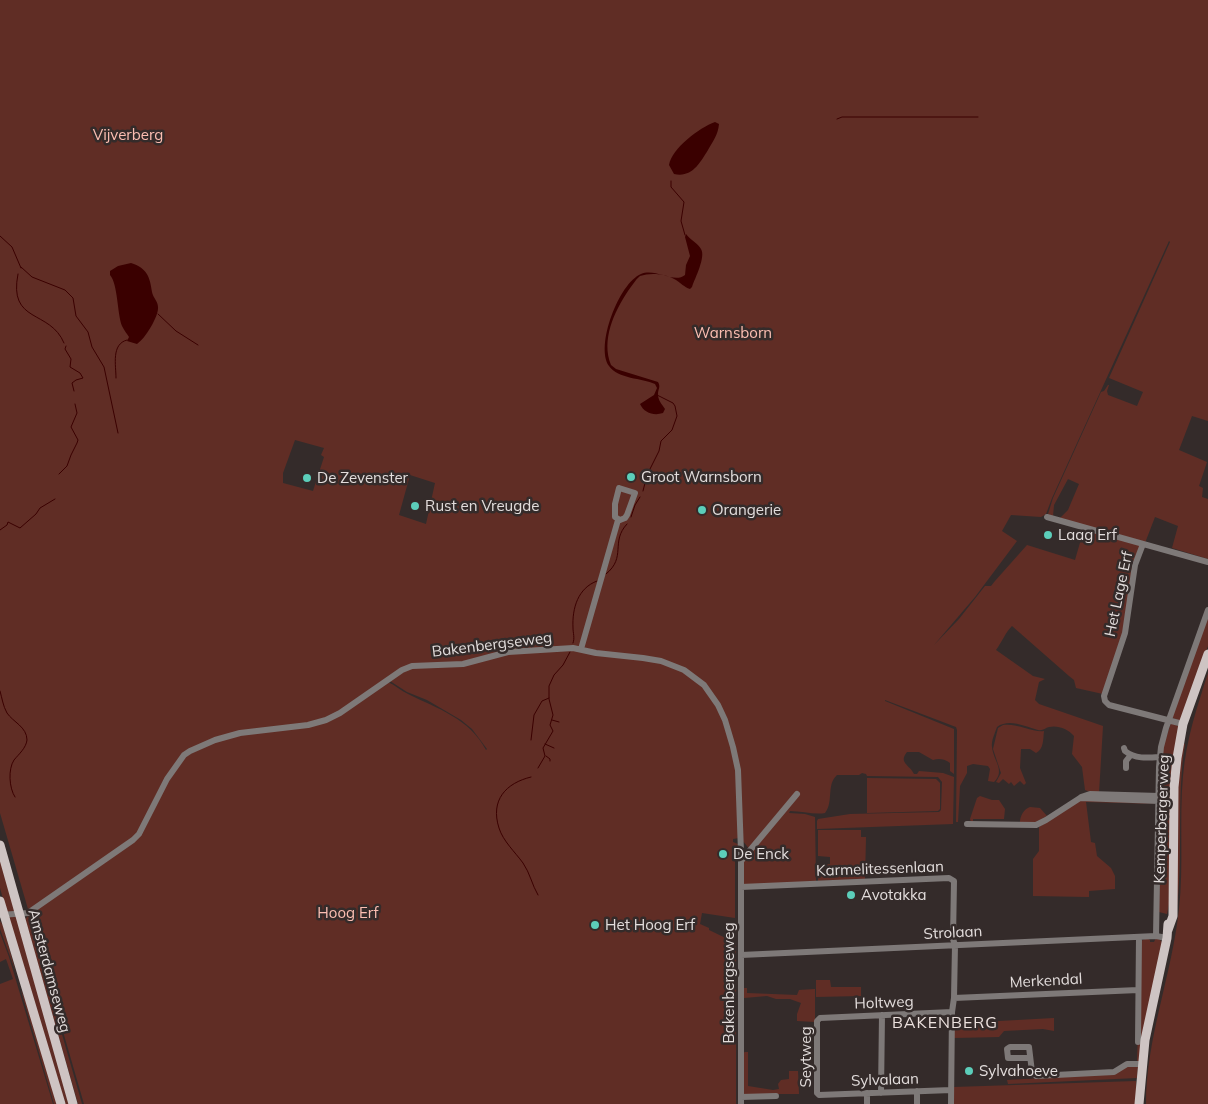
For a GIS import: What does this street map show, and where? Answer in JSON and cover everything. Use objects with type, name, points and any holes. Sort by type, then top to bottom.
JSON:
[{"type":"main road","name":"Kemperbergerweg","points":[[1138,1104],[1142,1064],[1167,934],[1173,916],[1174,782],[1178,749],[1183,724],[1208,654]]},
{"type":"main road","name":"Amsterdamseweg","points":[[0,845],[73,1104]]},
{"type":"main road","name":"Amsterdamseweg","points":[[0,901],[2,915],[61,1104]]},
{"type":"street","points":[[619,488],[635,493],[625,518],[618,520],[614,512],[619,488]]},
{"type":"street","points":[[1047,517],[1208,562]]},
{"type":"street","points":[[581,649],[618,520]]},
{"type":"street","name":"Het Lage Erf","points":[[1143,544],[1135,565],[1127,624],[1104,699],[1109,705],[1169,720]]},
{"type":"street","name":"Kemperbergerweg","points":[[1156,936],[1158,799],[1163,738],[1208,610]]},
{"type":"street","name":"Bakenbergseweg","points":[[2,915],[30,912],[137,837],[167,779],[184,755],[197,747],[240,733],[308,725],[326,720],[346,709],[402,670],[412,666],[463,664],[519,651],[565,648],[581,649],[596,654],[661,661],[681,669],[704,685],[718,705],[734,747],[737,761],[740,794],[742,1100]]},
{"type":"street","points":[[1169,720],[1183,724]]},
{"type":"street","points":[[1124,748],[1125,752],[1130,756],[1126,761],[1126,768]]},
{"type":"street","name":"Kemperbergerweg","points":[[1130,756],[1160,758]]},
{"type":"street","points":[[741,862],[797,794]]},
{"type":"street","name":"Kemperbergerweg","points":[[967,824],[1036,825],[1083,797],[1158,799]]},
{"type":"street","points":[[740,843],[746,845],[751,850]]},
{"type":"street","name":"Karmelitessenlaan","points":[[741,887],[949,878],[954,881],[953,939],[955,946]]},
{"type":"street","name":"Strolaan","points":[[741,955],[1139,937],[1167,934]]},
{"type":"street","points":[[1138,1042],[1139,937]]},
{"type":"street","points":[[951,1104],[955,946]]},
{"type":"street","name":"Merkendal","points":[[954,998],[1138,990]]},
{"type":"street","name":"Holtweg","points":[[818,1019],[952,1012]]},
{"type":"street","points":[[881,1093],[882,1015]]},
{"type":"street","name":"Seytweg","points":[[818,1019],[816,1093],[819,1095]]},
{"type":"street","points":[[1030,1058],[1032,1072],[1036,1076],[1114,1072],[1127,1064],[1142,1064]]},
{"type":"street","name":"Sylvalaan","points":[[819,1095],[951,1090]]},
{"type":"street","points":[[917,1091],[917,1104]]},
{"type":"street","points":[[867,1093],[867,1104]]},
{"type":"street","points":[[742,1100],[776,1096]]},
{"type":"green space","points":[[0,0],[1208,0],[1208,421],[1192,416],[1179,450],[1207,462],[1199,486],[1203,488],[1202,497],[1208,499],[1208,559],[1172,548],[1178,526],[1155,517],[1145,543],[1059,519],[1068,510],[1079,484],[1068,479],[1054,505],[1053,516],[1048,514],[1053,498],[1101,392],[1109,385],[1108,395],[1137,406],[1143,392],[1109,378],[1169,241],[1052,498],[1046,514],[1041,517],[1011,515],[1002,531],[1017,541],[975,597],[934,645],[959,619],[985,586],[991,586],[1027,545],[1075,560],[1084,529],[1139,544],[1140,546],[1133,564],[1123,632],[1103,694],[1076,688],[1074,680],[1012,626],[996,650],[1033,676],[1045,679],[1039,682],[1035,700],[1039,704],[1103,726],[1099,793],[1085,790],[1082,767],[1072,754],[1074,736],[1069,731],[1056,727],[1040,730],[1012,723],[1002,724],[997,727],[992,742],[999,774],[994,782],[988,781],[990,769],[988,766],[973,764],[967,766],[967,773],[960,786],[958,822],[956,822],[956,727],[885,700],[954,729],[954,774],[950,771],[950,763],[942,759],[933,760],[919,752],[907,752],[904,759],[914,774],[917,774],[919,771],[943,773],[954,777],[953,824],[817,829],[818,819],[850,814],[939,812],[941,810],[942,782],[938,777],[867,776],[862,773],[859,775],[837,775],[832,784],[828,809],[825,813],[790,811],[789,813],[815,817],[816,882],[745,885],[743,884],[742,862],[751,851],[742,840],[740,776],[736,775],[739,838],[733,839],[733,842],[738,844],[739,850],[735,854],[735,918],[702,913],[700,924],[736,943],[736,1104],[84,1104],[29,914],[134,842],[146,825],[162,790],[175,768],[191,751],[206,743],[239,734],[290,728],[307,725],[332,718],[388,682],[405,693],[462,722],[487,749],[472,729],[461,720],[427,700],[407,692],[387,679],[339,712],[325,719],[308,724],[240,732],[215,739],[189,750],[166,778],[136,836],[31,910],[28,909],[0,813]],"holes":[[[295,440],[324,448],[321,455],[324,457],[313,491],[283,483],[283,473]],[[410,475],[435,483],[426,524],[399,515]]]},
{"type":"green space","points":[[1208,615],[1208,646],[1183,718],[1179,721],[1173,718],[1172,715]]},
{"type":"green space","points":[[1208,673],[1208,1104],[1146,1104],[1150,1055],[1176,934],[1179,909],[1184,763],[1192,724]]},
{"type":"green space","points":[[1171,723],[1178,726],[1167,914],[1159,912],[1161,767],[1163,747]]},
{"type":"green space","points":[[1003,725],[1014,725],[1035,731],[1044,731],[1043,744],[1039,751],[1036,753],[1030,749],[1021,749],[1020,768],[1026,783],[1024,785],[1020,781],[1014,786],[1011,782],[1009,784],[1003,779],[999,783],[996,782],[1001,773],[993,749],[998,728]]},
{"type":"green space","points":[[1182,743],[1185,744],[1182,765],[1180,872],[1176,915],[1176,798]]},
{"type":"green space","points":[[867,778],[936,779],[940,783],[940,809],[938,811],[867,813]]},
{"type":"green space","points":[[980,796],[999,800],[1005,809],[1004,819],[973,819],[973,822],[971,822],[970,819],[977,798]]},
{"type":"green space","points":[[1081,799],[1157,804],[1086,802],[1091,842],[1095,843],[1097,856],[1111,868],[1115,876],[1115,889],[1089,891],[1089,897],[1033,896],[1033,859],[1039,851],[1039,827]]},
{"type":"green space","points":[[1030,807],[1040,808],[1047,816],[1036,822],[1020,822],[1023,813]]},
{"type":"green space","points":[[818,830],[861,830],[861,837],[866,837],[865,879],[818,881],[818,865],[830,864],[830,857],[818,856]]},
{"type":"green space","points":[[0,856],[16,912],[7,913],[0,888]]},
{"type":"green space","points":[[16,914],[70,1104],[63,1104],[8,915]]},
{"type":"green space","points":[[28,916],[82,1104],[78,1104],[25,919]]},
{"type":"green space","points":[[0,921],[3,925],[17,977],[0,929]]},
{"type":"green space","points":[[0,933],[53,1104],[0,1104],[0,984],[13,979],[6,959],[0,962]]},
{"type":"green space","points":[[1147,938],[1150,942],[1154,942],[1156,938],[1163,943],[1139,1061],[1137,1061],[1141,941]]},
{"type":"green space","points":[[816,980],[830,980],[831,987],[861,987],[861,996],[816,997]]},
{"type":"green space","points":[[744,988],[747,988],[747,993],[797,995],[799,990],[815,989],[815,1022],[797,1021],[797,1014],[801,1003],[790,999],[776,999],[767,996],[744,998]]},
{"type":"green space","points":[[21,989],[31,1012],[58,1104],[54,1104]]},
{"type":"green space","points":[[1054,1018],[1054,1031],[1043,1029],[1004,1031],[999,1037],[954,1038],[954,1029],[963,1029],[963,1023]]},
{"type":"green space","points":[[748,1052],[748,1086],[773,1090],[779,1089],[778,1084],[781,1080],[789,1079],[789,1071],[798,1071],[799,1094],[743,1094],[743,1053]]},
{"type":"green space","points":[[1125,1066],[1138,1067],[1137,1078],[1008,1084],[1007,1080],[1114,1074]]},
{"type":"green space","points":[[1136,1081],[1136,1104],[953,1104],[954,1087]]},
{"type":"shaded area","points":[[715,122],[719,124],[716,135],[695,168],[686,174],[674,174],[669,165],[675,152],[687,139]]},
{"type":"shaded area","points":[[686,234],[700,247],[702,253],[701,262],[692,287],[690,289],[670,277],[676,278],[685,275],[686,265],[690,256],[685,237]]},
{"type":"shaded area","points":[[131,263],[144,270],[147,274],[158,307],[151,327],[137,344],[127,341],[129,337],[122,326],[115,285],[110,275],[110,271],[118,266]]},
{"type":"shaded area","points":[[653,273],[660,275],[644,275],[635,281],[623,299],[610,326],[607,346],[611,365],[616,369],[658,382],[659,399],[665,409],[663,413],[656,414],[647,412],[640,404],[654,395],[657,388],[655,384],[624,376],[613,370],[605,357],[605,344],[612,316],[625,289],[641,274]]},
{"type":"waterway","points":[[837,119],[842,117],[978,117]]},
{"type":"waterway","points":[[671,181],[671,187],[684,202],[681,221],[685,235]]},
{"type":"waterway","points":[[0,236],[12,247],[21,268]]},
{"type":"waterway","points":[[21,267],[32,277],[65,290],[73,298],[76,316],[88,332],[92,347],[104,367],[118,433]]},
{"type":"waterway","points":[[18,274],[17,290],[19,301],[24,309],[50,325],[58,332],[64,343]]},
{"type":"waterway","points":[[158,314],[176,331],[198,345]]},
{"type":"waterway","points":[[116,378],[116,350],[122,342],[127,340]]},
{"type":"waterway","points":[[66,346],[65,349],[71,359],[70,367],[80,373],[83,378],[72,383],[74,391]]},
{"type":"waterway","points":[[643,491],[647,475],[659,451],[661,441],[672,430],[677,416],[673,403],[657,395]]},
{"type":"waterway","points":[[59,474],[67,466],[78,440],[71,427],[77,413],[75,404]]},
{"type":"waterway","points":[[631,517],[640,497]]},
{"type":"waterway","points":[[0,530],[8,522],[20,528],[40,508],[55,499]]},
{"type":"waterway","points":[[606,574],[616,562],[620,537],[627,524]]},
{"type":"waterway","points":[[573,643],[575,606],[585,588],[597,581]]},
{"type":"waterway","points":[[538,768],[545,756],[543,748],[553,731],[550,725],[553,715],[549,699],[549,686],[554,675],[563,665],[570,652]]},
{"type":"waterway","points":[[0,691],[7,713],[25,732],[27,740],[11,768],[10,784],[15,797]]},
{"type":"waterway","points":[[531,740],[534,715],[542,701],[549,698]]},
{"type":"waterway","points":[[552,720],[559,722]]},
{"type":"waterway","points":[[545,744],[554,748]]},
{"type":"waterway","points":[[546,756],[550,761]]},
{"type":"waterway","points":[[531,777],[514,784],[502,794],[497,809],[497,818],[503,837],[523,863],[538,895]]},
{"type":"place","name":"Groot Warnsborn","points":[[631,477]]},
{"type":"place","name":"De Zevenster","points":[[307,478]]},
{"type":"place","name":"Rust en Vreugde","points":[[415,506]]},
{"type":"place","name":"Orangerie","points":[[702,510]]},
{"type":"place","name":"Laag Erf","points":[[1048,535]]},
{"type":"place","name":"De Enck","points":[[723,854]]},
{"type":"place","name":"Avotakka","points":[[851,895]]},
{"type":"place","name":"Het Hoog Erf","points":[[595,925]]},
{"type":"place","name":"Sylvahoeve","points":[[969,1071]]},
{"type":"district","name":"BAKENBERG","points":[[945,1023]]},
{"type":"park label","name":"Vijverberg","points":[[128,135]]},
{"type":"park label","name":"Warnsborn","points":[[733,333]]},
{"type":"park label","name":"Hoog Erf","points":[[348,913]]}]
